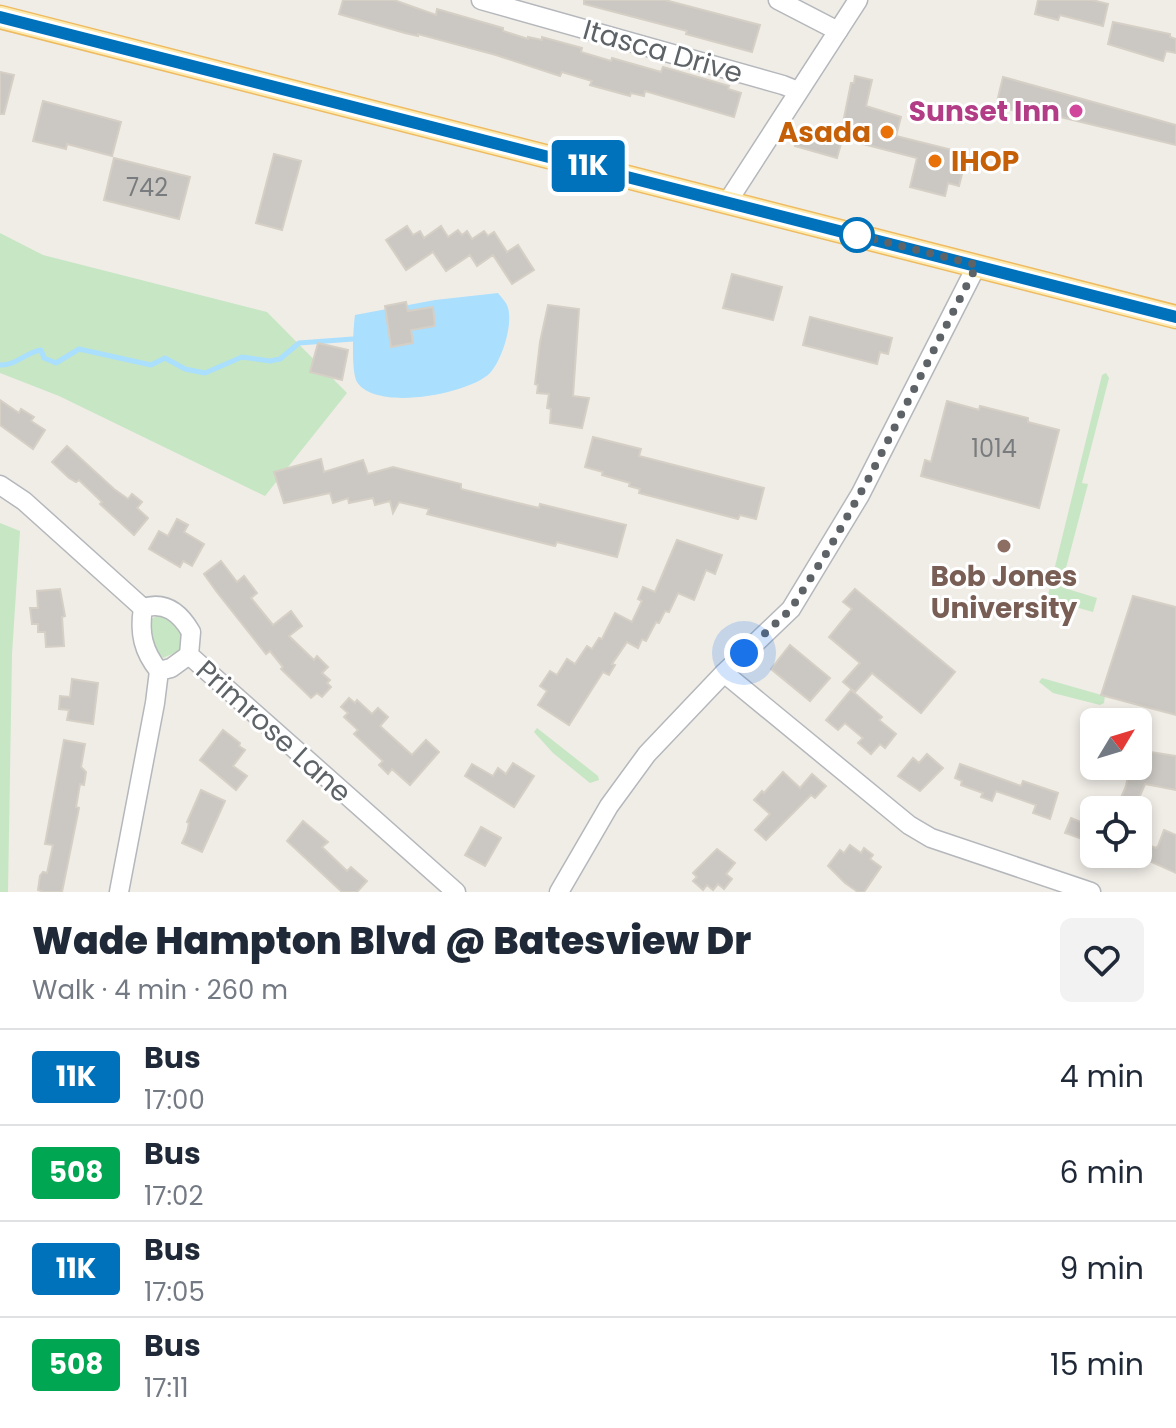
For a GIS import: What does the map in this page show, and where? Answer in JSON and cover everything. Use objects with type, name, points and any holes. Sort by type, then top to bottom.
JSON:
[{"type":"main road","points":[[0,17],[1176,317]]},
{"type":"street","name":"Itasca Drive","points":[[481,0],[798,91]]},
{"type":"street","points":[[778,0],[838,31]]},
{"type":"street","points":[[728,201],[858,0]]},
{"type":"street","points":[[559,892],[609,806],[647,754],[724,673],[791,609],[870,476],[977,265]]},
{"type":"street","name":"Primrose Lane","points":[[0,485],[24,501],[143,608],[164,607],[184,620],[191,632],[189,655],[456,892]]},
{"type":"street","points":[[119,892],[159,671],[147,656],[140,630],[143,608]]},
{"type":"street","points":[[159,671],[171,668],[189,655]]},
{"type":"street","points":[[724,673],[909,825],[931,838],[1091,892]]},
{"type":"green space","points":[[0,233],[43,255],[267,312],[347,393],[265,496],[59,396],[0,373]]},
{"type":"green space","points":[[1106,373],[1109,378],[1082,483],[1088,484],[1061,587],[1097,598],[1093,612],[1047,599],[1102,375]]},
{"type":"green space","points":[[0,523],[20,531],[12,654],[8,892],[0,892]]},
{"type":"green space","points":[[167,614],[178,622],[184,641],[179,651],[163,658],[152,648],[148,621]]},
{"type":"green space","points":[[1042,678],[1105,696],[1104,703],[1100,705],[1053,693],[1039,682]]},
{"type":"green space","points":[[537,728],[598,776],[599,780],[590,783],[553,753],[534,732]]},
{"type":"water","points":[[498,293],[508,308],[508,333],[494,367],[479,381],[444,393],[402,398],[367,391],[357,382],[353,360],[355,315],[435,300]]},
{"type":"building","points":[[343,0],[394,0],[436,15],[437,9],[503,28],[503,31],[528,39],[542,40],[542,37],[582,48],[581,52],[611,61],[612,58],[661,72],[663,67],[729,86],[728,89],[741,93],[734,117],[645,91],[644,96],[631,93],[630,96],[590,85],[592,81],[562,72],[560,76],[496,55],[339,14]]},
{"type":"building","points":[[584,0],[665,0],[760,25],[752,52],[584,4]]},
{"type":"building","points":[[1038,0],[1092,0],[1108,4],[1103,26],[1060,15],[1058,20],[1035,14]]},
{"type":"building","points":[[1113,22],[1170,34],[1176,39],[1176,53],[1166,51],[1163,61],[1108,44]]},
{"type":"building","points":[[0,72],[14,75],[4,114],[0,114]]},
{"type":"building","points":[[855,76],[872,80],[866,106],[901,117],[896,136],[956,151],[951,172],[962,174],[959,186],[948,183],[945,196],[910,187],[917,158],[840,138]]},
{"type":"building","name":"Sunset Inn","points":[[1003,77],[1176,125],[1176,145],[1048,114],[1023,110],[1023,113],[996,106]]},
{"type":"building","points":[[43,101],[121,122],[112,156],[67,144],[66,149],[33,141]]},
{"type":"building","points":[[799,128],[842,140],[837,158],[795,146]]},
{"type":"building","points":[[274,154],[301,161],[282,230],[256,223]]},
{"type":"building","points":[[114,158],[190,177],[179,219],[104,200]]},
{"type":"building","points":[[407,226],[413,235],[420,231],[424,238],[441,226],[448,237],[458,230],[462,235],[467,231],[472,239],[484,231],[488,236],[494,232],[507,252],[518,245],[534,270],[512,284],[493,255],[477,266],[470,255],[446,271],[433,252],[406,270],[386,240]]},
{"type":"building","points":[[732,274],[782,287],[773,320],[723,308]]},
{"type":"building","points":[[406,302],[408,311],[433,307],[435,326],[411,330],[413,343],[391,347],[385,306]]},
{"type":"building","points":[[548,305],[579,309],[573,396],[589,398],[582,428],[550,423],[551,409],[547,408],[549,394],[537,393],[538,385],[535,384],[540,342]]},
{"type":"building","points":[[810,317],[892,338],[888,354],[880,352],[877,364],[803,345]]},
{"type":"building","points":[[318,343],[348,350],[342,380],[310,372]]},
{"type":"building","points":[[0,400],[19,413],[21,409],[34,417],[31,421],[45,430],[33,449],[0,425]]},
{"type":"building","points":[[947,401],[1028,418],[1028,422],[1059,430],[1039,508],[921,476],[925,460],[931,462]]},
{"type":"building","points":[[593,437],[641,449],[639,456],[764,488],[756,519],[740,515],[738,519],[639,493],[640,489],[629,486],[630,483],[585,467]]},
{"type":"building","points":[[67,446],[114,489],[128,499],[132,494],[142,502],[137,508],[148,518],[134,535],[79,480],[76,482],[69,478],[52,462]]},
{"type":"building","points":[[321,459],[324,472],[363,460],[368,474],[393,467],[461,484],[461,489],[626,525],[617,557],[557,542],[555,546],[427,514],[429,509],[399,502],[393,513],[390,501],[375,505],[373,498],[349,503],[348,498],[333,503],[330,493],[284,503],[274,472]]},
{"type":"building","points":[[177,519],[188,525],[184,532],[204,544],[192,566],[183,561],[180,567],[149,549],[159,531],[168,536]]},
{"type":"building","points":[[677,540],[722,555],[715,574],[706,570],[694,600],[678,593],[669,612],[665,611],[659,623],[656,622],[646,641],[642,639],[638,648],[627,642],[612,664],[615,665],[609,675],[603,672],[569,725],[538,705],[547,691],[540,686],[550,671],[557,675],[567,659],[575,664],[587,646],[592,649],[599,638],[602,639],[615,613],[632,622],[642,601],[638,599],[643,587],[655,592]]},
{"type":"building","points":[[221,561],[237,582],[244,576],[257,593],[251,598],[273,625],[291,611],[302,626],[289,636],[314,660],[317,656],[328,667],[322,673],[330,680],[327,683],[331,687],[322,697],[317,693],[311,698],[281,669],[283,667],[270,651],[266,654],[216,591],[204,574]]},
{"type":"building","points":[[60,589],[65,616],[62,617],[64,646],[46,647],[45,632],[38,632],[38,624],[32,624],[30,608],[38,608],[37,591]]},
{"type":"building","points":[[855,589],[955,672],[921,713],[872,673],[855,692],[843,682],[860,663],[829,637],[852,609],[843,602]]},
{"type":"building","points":[[1133,596],[1176,607],[1176,715],[1101,695]]},
{"type":"building","points":[[790,645],[830,678],[810,701],[771,669]]},
{"type":"building","points":[[72,679],[98,683],[93,724],[67,720],[69,710],[59,709],[60,696],[70,697]]},
{"type":"building","points":[[851,690],[896,734],[885,748],[880,744],[871,754],[858,743],[863,738],[845,723],[838,730],[826,720]]},
{"type":"building","points":[[349,698],[355,703],[357,700],[372,714],[378,708],[388,717],[380,726],[412,755],[426,740],[439,752],[410,785],[392,769],[388,774],[379,765],[383,761],[354,734],[358,730],[344,717],[348,713],[341,707]]},
{"type":"building","points":[[223,730],[245,750],[233,766],[247,776],[236,790],[200,760]]},
{"type":"building","points":[[64,740],[85,744],[81,767],[86,772],[84,785],[80,784],[76,807],[79,808],[62,892],[44,892],[38,890],[40,876],[43,872],[47,873],[53,845],[45,844]]},
{"type":"building","points":[[1152,752],[1176,756],[1176,790],[1145,784],[1140,796],[1122,796],[1127,780],[1152,780]]},
{"type":"building","points":[[927,754],[943,768],[920,791],[898,776],[913,758],[919,763]]},
{"type":"building","points":[[513,763],[534,776],[514,807],[465,776],[472,764],[493,776],[498,768],[506,774]]},
{"type":"building","points":[[960,764],[1021,786],[1023,781],[1058,793],[1050,819],[1033,813],[1036,805],[996,791],[992,801],[981,797],[983,793],[961,785],[962,781],[955,778]]},
{"type":"building","points":[[783,772],[800,788],[812,774],[826,786],[815,798],[811,795],[766,840],[755,830],[770,814],[754,800]]},
{"type":"building","points":[[201,790],[225,801],[202,852],[182,843]]},
{"type":"building","points":[[1071,818],[1080,822],[1080,838],[1065,833]]},
{"type":"building","points":[[303,821],[328,842],[322,847],[347,871],[351,867],[367,881],[357,892],[342,892],[287,841]]},
{"type":"building","points":[[481,827],[501,838],[485,866],[465,855]]},
{"type":"building","points":[[1164,830],[1176,835],[1176,873],[1152,862],[1152,846],[1158,846]]},
{"type":"building","points":[[850,845],[861,853],[864,848],[873,855],[870,859],[881,867],[864,892],[858,892],[845,883],[828,866],[840,850],[844,853]]},
{"type":"building","points":[[717,849],[735,863],[726,874],[732,879],[724,889],[718,884],[713,890],[707,885],[703,890],[693,881],[697,877],[693,873]]},
{"type":"waterway","points":[[0,365],[41,350],[44,358],[56,363],[79,349],[151,365],[165,358],[185,369],[205,373],[242,357],[270,361],[280,359],[299,343],[353,339]]},
{"type":"bus line","name":"11K","points":[[0,17],[1176,317]]},
{"type":"place","name":"Sunset Inn","points":[[1076,111]]},
{"type":"place","name":"Asada","points":[[887,132]]},
{"type":"place","name":"IHOP","points":[[935,161]]},
{"type":"place","name":"Bob Jones University","points":[[1004,546]]},
{"type":"route","points":[[744,653],[791,609],[829,549],[870,476],[977,265],[857,235]]}]
